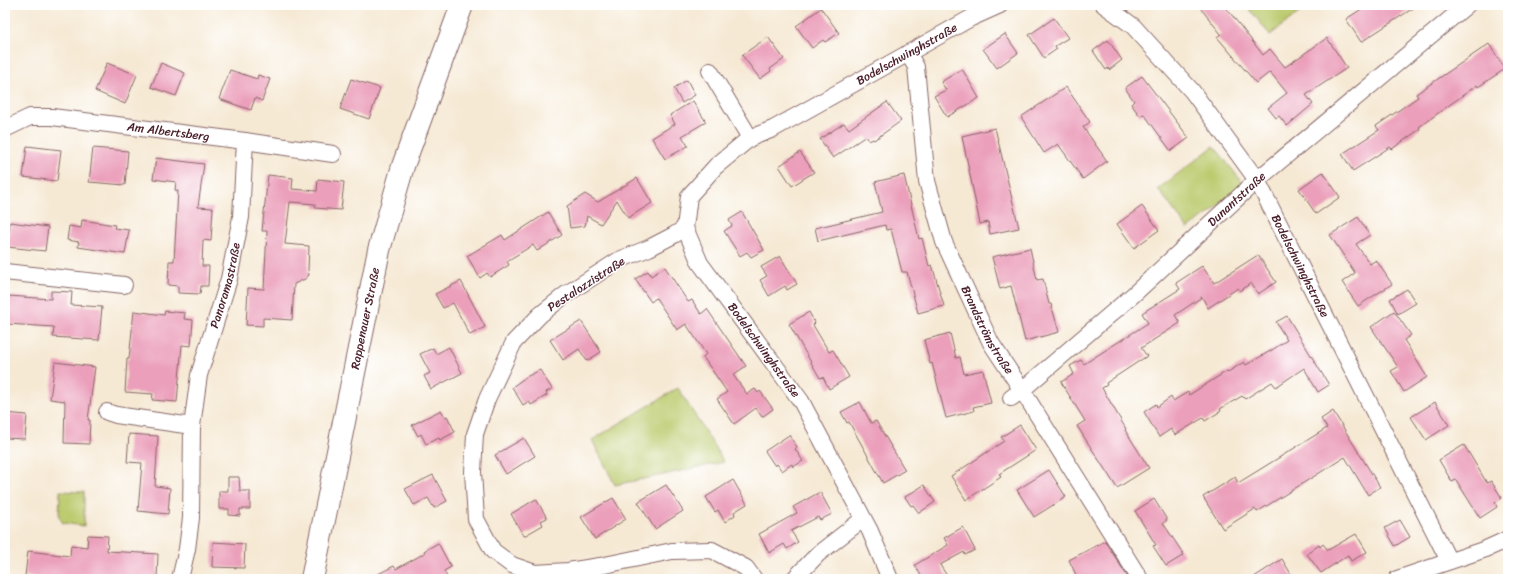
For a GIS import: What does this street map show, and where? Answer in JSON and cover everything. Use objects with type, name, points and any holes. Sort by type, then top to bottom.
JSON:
[{"type":"street","name":"Rappenauer Straße","points":[[312,579],[378,250],[403,166],[462,5]]},
{"type":"street","name":"Bodelschwinghstraße","points":[[890,579],[870,531],[801,401],[700,263],[685,228],[689,196],[716,166],[750,138],[779,125],[971,18],[1000,5]]},
{"type":"street","name":"Bodelschwinghstraße","points":[[1104,5],[1133,26],[1192,91],[1258,180],[1449,561]]},
{"type":"street","name":"Dunantstraße","points":[[1016,394],[1133,295],[1258,180],[1467,5]]},
{"type":"street","name":"Brandströmstraße","points":[[908,53],[916,67],[927,180],[944,242],[1016,394],[1140,579]]},
{"type":"street","points":[[710,71],[750,138]]},
{"type":"street","name":"Am Albertsberg","points":[[5,129],[30,117],[52,117],[245,141],[333,154]]},
{"type":"street","name":"Panoramastraße","points":[[180,579],[187,549],[191,518],[192,426],[199,375],[229,279],[241,217],[245,141]]},
{"type":"street","name":"Pestalozzistraße","points":[[685,228],[649,248],[619,260],[565,295],[540,315],[514,342],[487,399],[475,434],[473,472],[476,519],[493,551],[512,565],[535,573],[568,571],[594,567],[672,551],[712,550],[746,568],[754,579]]},
{"type":"street","points":[[5,272],[124,285]]},
{"type":"street","points":[[107,412],[192,426]]},
{"type":"street","points":[[794,579],[818,554],[863,519]]},
{"type":"street","points":[[1397,579],[1486,549],[1508,539]]},
{"type":"green space","points":[[1246,5],[1309,5],[1270,35]]},
{"type":"green space","points":[[1214,146],[1245,186],[1188,229],[1158,189]]},
{"type":"green space","points":[[678,388],[724,462],[615,485],[592,440]]},
{"type":"green space","points":[[60,491],[84,492],[84,526],[63,523],[59,517]]},
{"type":"building","points":[[1198,5],[1224,5],[1263,55],[1270,49],[1285,67],[1327,38],[1347,68],[1306,95],[1313,104],[1287,126],[1279,116],[1276,118],[1268,108],[1287,93],[1270,72],[1256,83],[1217,37],[1221,34]]},
{"type":"building","points":[[1368,5],[1418,5],[1361,42],[1346,19]]},
{"type":"building","points":[[821,8],[839,33],[825,42],[823,40],[812,48],[796,26]]},
{"type":"building","points":[[1054,18],[1068,38],[1055,46],[1057,49],[1044,58],[1029,35]]},
{"type":"building","points":[[1005,34],[1018,53],[997,68],[983,49]]},
{"type":"building","points":[[768,37],[784,59],[770,69],[771,71],[760,79],[742,55]]},
{"type":"building","points":[[1108,40],[1122,60],[1109,70],[1108,68],[1106,70],[1093,51]]},
{"type":"building","points":[[1489,44],[1505,69],[1478,87],[1477,85],[1419,127],[1420,129],[1392,149],[1390,147],[1353,171],[1342,154],[1379,130],[1376,126],[1418,97],[1416,94]]},
{"type":"building","points":[[107,63],[137,75],[125,104],[95,91]]},
{"type":"building","points":[[161,63],[185,73],[176,96],[151,87]]},
{"type":"building","points":[[962,69],[979,98],[947,117],[934,96],[946,90],[941,82]]},
{"type":"building","points":[[230,70],[257,79],[258,75],[270,79],[262,101],[255,98],[251,110],[219,99]]},
{"type":"building","points":[[1142,76],[1189,138],[1171,151],[1144,114],[1140,116],[1131,104],[1134,101],[1125,88]]},
{"type":"building","points":[[351,79],[380,88],[369,119],[340,109]]},
{"type":"building","points":[[687,80],[695,95],[682,103],[674,88]]},
{"type":"building","points":[[1066,87],[1090,122],[1083,127],[1107,161],[1083,179],[1058,144],[1044,153],[1021,117]]},
{"type":"building","points":[[693,101],[706,122],[682,136],[688,146],[665,159],[652,138],[675,124],[670,115]]},
{"type":"building","points":[[887,102],[901,121],[874,140],[869,141],[866,136],[833,158],[820,139],[844,123],[849,129]]},
{"type":"building","points":[[995,128],[1019,228],[990,234],[988,222],[980,224],[962,136]]},
{"type":"building","points":[[27,146],[61,150],[57,181],[23,177]]},
{"type":"building","points":[[93,148],[128,151],[125,185],[89,182]]},
{"type":"building","points":[[800,152],[814,172],[792,186],[779,166]]},
{"type":"building","points":[[156,158],[204,164],[198,207],[213,208],[211,241],[203,240],[202,266],[209,266],[208,286],[201,286],[200,294],[178,293],[178,286],[168,285],[169,261],[174,261],[178,191],[175,190],[176,182],[153,179]]},
{"type":"building","points":[[1323,172],[1340,197],[1316,214],[1299,189]]},
{"type":"building","points":[[268,175],[293,178],[292,189],[317,191],[318,179],[344,182],[341,210],[315,208],[315,204],[290,202],[285,244],[309,246],[309,275],[305,279],[294,284],[292,320],[263,318],[263,326],[246,325],[248,288],[264,289],[267,231],[262,231]]},
{"type":"building","points":[[904,175],[919,239],[922,238],[929,266],[932,265],[944,306],[918,313],[907,272],[902,272],[891,229],[886,230],[885,225],[818,241],[815,228],[882,212],[875,182]]},
{"type":"building","points":[[637,178],[652,203],[628,218],[617,200],[601,224],[587,216],[585,226],[570,228],[567,206],[585,194],[598,202]]},
{"type":"building","points":[[1142,206],[1159,230],[1134,248],[1117,224]]},
{"type":"building","points":[[548,212],[562,235],[537,251],[533,245],[507,261],[509,265],[490,277],[487,273],[480,278],[467,256],[502,235],[505,240]]},
{"type":"building","points":[[742,212],[764,250],[751,257],[747,252],[740,256],[724,231],[732,226],[729,220]]},
{"type":"building","points":[[1358,217],[1370,235],[1356,244],[1370,264],[1376,260],[1392,284],[1358,306],[1342,282],[1355,273],[1330,235]]},
{"type":"building","points":[[82,220],[115,225],[114,228],[129,230],[125,254],[78,247],[79,242],[67,240],[69,226],[81,228]]},
{"type":"building","points":[[10,222],[48,227],[45,251],[7,247]]},
{"type":"building","points":[[1030,248],[1037,280],[1043,279],[1049,304],[1051,304],[1059,332],[1025,341],[1011,286],[1000,289],[992,257]]},
{"type":"building","points":[[1258,255],[1276,282],[1258,294],[1251,283],[1240,291],[1238,288],[1208,308],[1202,297],[1175,315],[1180,323],[1141,348],[1147,356],[1106,383],[1107,385],[1102,388],[1126,429],[1125,430],[1149,468],[1117,488],[1077,426],[1085,421],[1061,382],[1074,374],[1070,366],[1081,360],[1084,364],[1148,323],[1142,313],[1180,289],[1176,283],[1202,266],[1214,283]]},
{"type":"building","points":[[780,256],[797,284],[787,290],[785,286],[769,296],[760,280],[767,276],[761,267]]},
{"type":"building","points":[[665,267],[688,302],[692,300],[701,314],[707,309],[746,366],[733,375],[747,394],[755,389],[758,393],[760,391],[773,409],[762,417],[756,408],[734,424],[717,399],[727,392],[703,357],[706,354],[686,324],[677,330],[656,298],[651,302],[635,279],[648,271],[651,276]]},
{"type":"building","points":[[461,281],[485,327],[470,335],[453,303],[443,308],[435,294]]},
{"type":"building","points":[[1407,289],[1416,303],[1398,314],[1390,299]]},
{"type":"building","points":[[51,291],[72,292],[71,305],[102,307],[99,340],[53,337],[54,327],[7,324],[9,296],[51,299]]},
{"type":"building","points":[[134,311],[164,315],[165,311],[185,313],[184,319],[193,320],[191,346],[182,345],[177,402],[152,400],[153,394],[125,392],[127,359],[129,359]]},
{"type":"building","points":[[1394,311],[1411,335],[1404,340],[1427,377],[1404,392],[1391,371],[1398,367],[1371,327]]},
{"type":"building","points":[[809,312],[815,323],[813,325],[829,352],[833,350],[849,377],[829,389],[823,377],[820,378],[789,324]]},
{"type":"building","points":[[1287,316],[1329,385],[1318,392],[1304,368],[1276,387],[1272,382],[1245,399],[1242,396],[1220,409],[1221,411],[1205,421],[1203,418],[1175,435],[1171,429],[1159,437],[1144,412],[1156,404],[1157,407],[1171,397],[1173,401],[1188,392],[1189,395],[1227,371],[1228,372],[1244,362],[1246,365],[1287,340],[1276,322]]},
{"type":"building","points":[[581,321],[601,352],[587,361],[579,349],[563,360],[550,340]]},
{"type":"building","points":[[950,333],[956,358],[960,357],[964,374],[983,370],[991,403],[973,407],[974,411],[946,418],[932,363],[930,364],[924,340]]},
{"type":"building","points":[[449,347],[462,373],[431,389],[424,376],[430,373],[420,354],[433,348],[436,354]]},
{"type":"building","points":[[55,362],[95,367],[88,420],[90,420],[89,444],[64,443],[65,401],[50,399]]},
{"type":"building","points":[[540,370],[552,389],[546,392],[547,395],[531,405],[529,401],[523,405],[512,387],[526,377]]},
{"type":"building","points":[[860,402],[871,423],[876,421],[905,470],[883,483],[849,422],[847,423],[841,412]]},
{"type":"building","points":[[1435,402],[1449,425],[1426,440],[1411,417]]},
{"type":"building","points":[[441,410],[445,417],[447,416],[455,432],[440,440],[439,438],[426,444],[421,434],[418,436],[412,425]]},
{"type":"building","points":[[1333,411],[1380,487],[1368,495],[1345,457],[1257,512],[1255,509],[1223,529],[1203,497],[1235,477],[1238,483],[1327,428],[1321,419]]},
{"type":"building","points":[[5,413],[27,415],[25,439],[5,438]]},
{"type":"building","points":[[1020,425],[1036,450],[999,474],[1001,477],[966,500],[951,476],[1004,441],[1001,437]]},
{"type":"building","points":[[129,434],[158,436],[155,486],[170,488],[168,514],[138,511],[142,463],[127,462]]},
{"type":"building","points":[[789,435],[797,447],[795,449],[803,461],[793,467],[792,464],[782,471],[777,464],[775,466],[765,451]]},
{"type":"building","points":[[524,438],[535,456],[506,474],[495,455]]},
{"type":"building","points":[[1464,445],[1487,483],[1491,481],[1502,498],[1495,503],[1497,507],[1480,518],[1456,480],[1452,482],[1439,460]]},
{"type":"building","points":[[1049,470],[1066,497],[1034,517],[1017,490]]},
{"type":"building","points":[[433,475],[447,501],[434,508],[428,498],[414,505],[405,489]]},
{"type":"building","points":[[228,477],[239,477],[240,491],[250,491],[250,509],[240,509],[240,516],[229,515],[229,509],[219,509],[219,491],[228,491]]},
{"type":"building","points":[[733,480],[747,504],[734,512],[735,515],[725,522],[718,510],[715,512],[706,497]]},
{"type":"building","points":[[666,485],[683,511],[655,529],[638,502]]},
{"type":"building","points":[[924,485],[935,502],[919,513],[913,505],[911,506],[905,497]]},
{"type":"building","points":[[820,492],[832,514],[820,520],[818,517],[791,531],[798,542],[787,549],[784,544],[769,553],[759,534],[797,513],[793,507]]},
{"type":"building","points":[[613,498],[626,519],[595,539],[581,517]]},
{"type":"building","points":[[536,499],[547,518],[541,521],[543,525],[524,536],[511,514]]},
{"type":"building","points":[[1154,499],[1167,520],[1163,523],[1184,555],[1166,566],[1153,546],[1156,545],[1135,511]]},
{"type":"building","points":[[1400,520],[1410,537],[1395,546],[1385,528]]},
{"type":"building","points":[[963,527],[975,550],[965,555],[964,552],[940,565],[949,579],[923,579],[915,565],[948,545],[944,538]]},
{"type":"building","points":[[1356,534],[1367,552],[1351,561],[1348,555],[1321,573],[1307,554],[1319,545],[1320,547],[1323,544],[1328,550]]},
{"type":"building","points":[[88,535],[108,536],[107,551],[158,554],[157,579],[58,579],[25,576],[28,551],[70,556],[71,545],[87,547]]},
{"type":"building","points":[[1105,541],[1129,579],[1078,579],[1069,560]]},
{"type":"building","points":[[213,542],[245,544],[244,568],[212,567]]},
{"type":"building","points":[[438,543],[451,567],[444,571],[448,579],[368,579],[394,566],[396,569],[425,553],[424,551]]},
{"type":"building","points":[[1282,559],[1294,579],[1251,579]]}]
